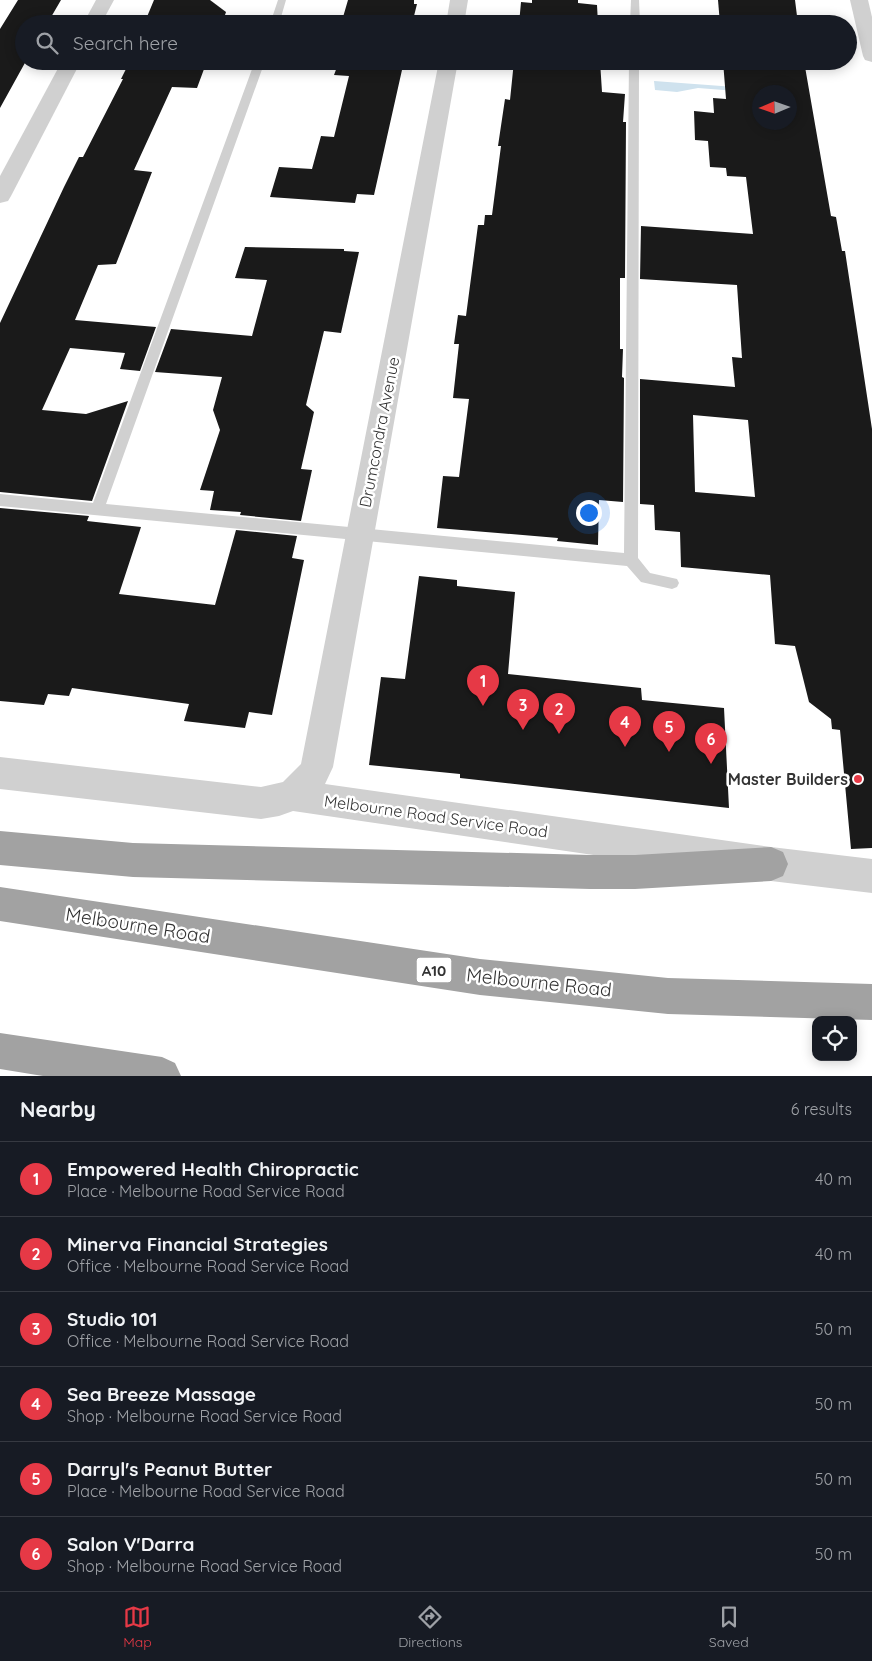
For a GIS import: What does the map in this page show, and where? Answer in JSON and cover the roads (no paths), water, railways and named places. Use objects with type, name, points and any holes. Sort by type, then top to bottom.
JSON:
[{"type":"highway","points":[[0,848],[133,860],[590,872],[635,872],[770,864]]},
{"type":"highway","name":"Melbourne Road","points":[[0,904],[480,977],[668,996],[872,1002]]},
{"type":"highway","points":[[0,1051],[162,1076]]},
{"type":"street","points":[[97,15],[105,0]]},
{"type":"street","points":[[457,15],[459,0]]},
{"type":"street","points":[[859,0],[872,56]]},
{"type":"street","points":[[0,196],[67,70]]},
{"type":"street","name":"Drumcondra Avenue","points":[[294,795],[306,785],[317,767],[447,70]]},
{"type":"street","name":"Melbourne Road Service Road","points":[[0,773],[261,803],[280,801],[294,795],[770,864],[872,876]]},
{"type":"lane","points":[[277,15],[282,0]]},
{"type":"lane","points":[[635,0],[635,15]]},
{"type":"lane","points":[[98,508],[257,70]]},
{"type":"lane","points":[[634,70],[631,560],[646,578],[672,583]]},
{"type":"lane","points":[[0,500],[631,560]]},
{"type":"water","points":[[654,81],[735,87],[736,91],[698,88],[677,92],[655,90]]},
{"type":"place","name":"Empowered Health Chiropractic","points":[[483,706]]},
{"type":"place","name":"Studio 101","points":[[523,730]]},
{"type":"place","name":"Minerva Financial Strategies","points":[[559,734]]},
{"type":"place","name":"Sea Breeze Massage","points":[[625,747]]},
{"type":"place","name":"Darryl's Peanut Butter","points":[[669,752]]},
{"type":"place","name":"Salon V'Darra","points":[[711,764]]},
{"type":"place","name":"Master Builders","points":[[858,779]]}]
